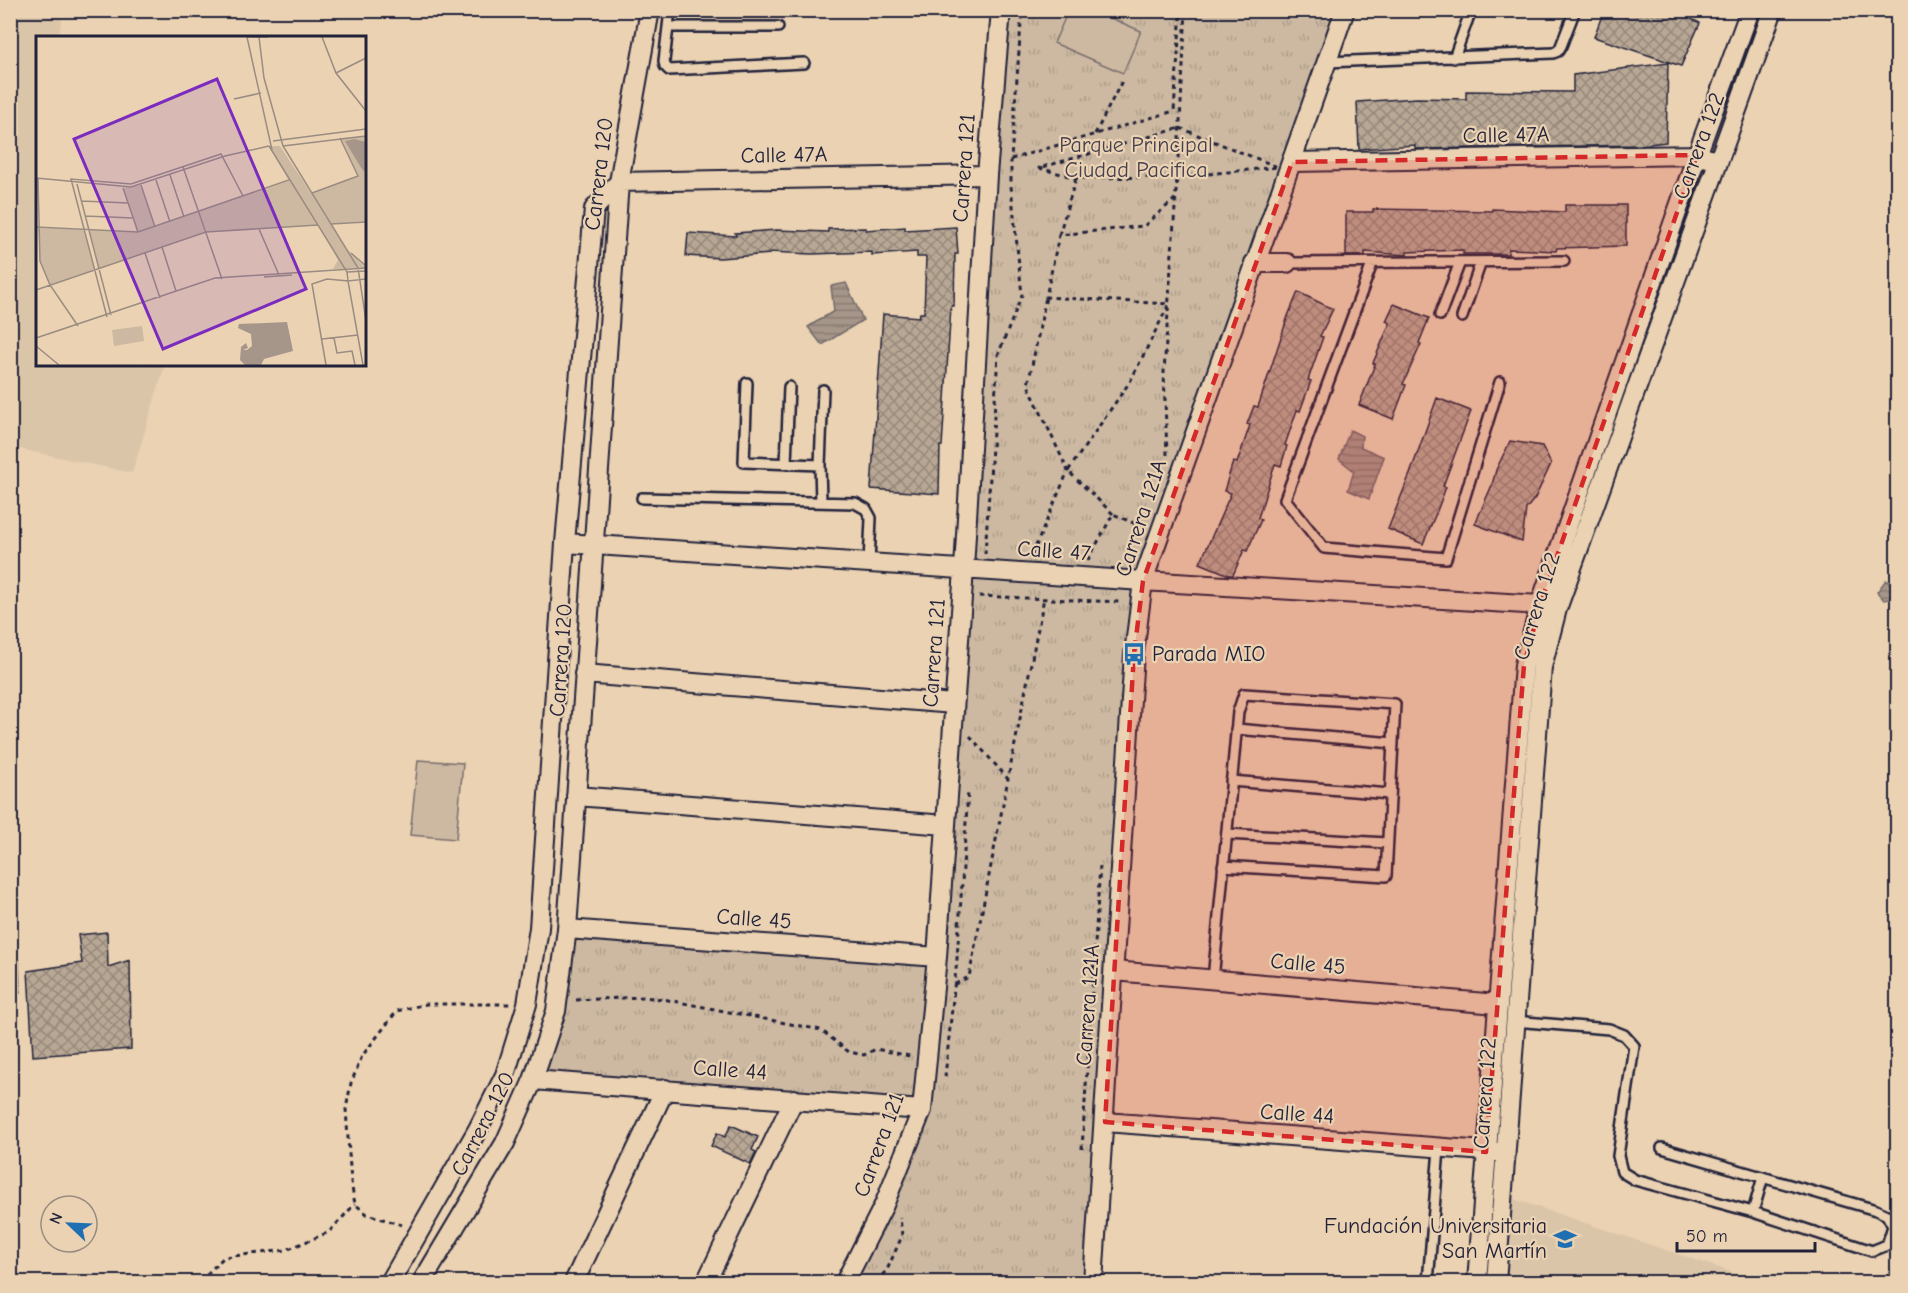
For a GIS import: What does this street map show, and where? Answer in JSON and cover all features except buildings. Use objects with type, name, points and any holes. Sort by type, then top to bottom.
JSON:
[{"type":"street","name":"Carrera 120","points":[[422,1282],[504,1143],[533,1080],[556,1011],[567,929],[619,182],[650,10]]},
{"type":"street","name":"Carrera 121","points":[[845,1282],[884,1205],[922,1110],[937,957],[964,569],[987,175],[1000,10]]},
{"type":"street","name":"Carrera 121A","points":[[1093,1282],[1134,654],[1143,581],[1254,263],[1285,165],[1345,10]]},
{"type":"street","name":"Carrera 122","points":[[1496,1282],[1514,1021],[1542,667],[1549,607],[1697,155],[1750,10]]},
{"type":"street","name":"Carrera 122","points":[[1477,1282],[1524,665],[1549,607],[1719,162],[1773,10]]},
{"type":"street","name":"Calle 47A","points":[[1285,165],[1697,155],[1719,162]]},
{"type":"street","name":"Calle 47A","points":[[619,182],[987,175]]},
{"type":"street","name":"Carrera 120","points":[[390,1282],[478,1129],[506,1075],[527,1004],[539,928],[565,543],[594,209],[619,182]]},
{"type":"street","points":[[1254,263],[1287,263]]},
{"type":"street","name":"Calle 47","points":[[565,543],[1549,607]]},
{"type":"street","points":[[584,674],[954,704]]},
{"type":"street","points":[[576,796],[946,825]]},
{"type":"street","name":"Calle 45","points":[[567,929],[937,957]]},
{"type":"street","name":"Calle 45","points":[[1114,971],[1497,1004]]},
{"type":"street","name":"Calle 44","points":[[533,1080],[922,1110]]},
{"type":"street","points":[[574,1282],[665,1089]]},
{"type":"street","points":[[706,1282],[794,1099]]},
{"type":"street","name":"Calle 44","points":[[1105,1122],[1505,1153]]},
{"type":"lane","points":[[670,10],[664,61],[669,70],[804,63]]},
{"type":"lane","points":[[1454,58],[1471,10]]},
{"type":"lane","points":[[1326,62],[1553,53],[1561,46],[1575,10]]},
{"type":"lane","points":[[668,27],[778,27]]},
{"type":"lane","points":[[1287,263],[1564,261]]},
{"type":"lane","points":[[1440,315],[1460,262]]},
{"type":"lane","points":[[1462,317],[1481,262]]},
{"type":"lane","points":[[1372,264],[1285,499],[1324,548],[1446,558],[1500,382]]},
{"type":"lane","points":[[747,383],[744,462],[820,465]]},
{"type":"lane","points":[[786,464],[789,387]]},
{"type":"lane","points":[[821,501],[823,390]]},
{"type":"lane","points":[[642,498],[855,503],[866,509],[871,518],[869,563]]},
{"type":"lane","points":[[1214,980],[1223,866],[1236,729],[1238,712],[1244,694],[1395,704],[1386,876],[1223,866]]},
{"type":"lane","points":[[1236,729],[1393,743]]},
{"type":"lane","points":[[1231,781],[1390,794]]},
{"type":"lane","points":[[1227,834],[1387,843]]},
{"type":"lane","points":[[1514,1021],[1609,1029],[1624,1035],[1634,1046],[1618,1156],[1622,1173],[1635,1180],[1752,1212],[1872,1251],[1887,1245],[1893,1226],[1887,1215],[1876,1210],[1662,1148]]},
{"type":"lane","points":[[1428,1282],[1439,1149]]},
{"type":"lane","points":[[1752,1212],[1763,1177]]},
{"type":"path","points":[[1022,10],[1011,159],[1174,111],[1181,10]]},
{"type":"path","points":[[1167,460],[1164,372],[1186,10]]},
{"type":"path","points":[[1095,134],[1123,79]]},
{"type":"path","points":[[1180,128],[1285,165],[1177,177],[1076,178],[1039,168],[1180,128]]},
{"type":"path","points":[[1274,178],[1285,165]]},
{"type":"path","points":[[1076,178],[1059,235],[1028,385],[1068,471],[1113,514],[1152,531]]},
{"type":"path","points":[[1059,235],[1144,226],[1176,198]]},
{"type":"path","points":[[1046,297],[1168,304]]},
{"type":"path","points":[[1029,562],[1068,471],[1131,380],[1168,304]]},
{"type":"path","points":[[1084,567],[1113,514]]},
{"type":"path","points":[[973,595],[1120,602],[1119,614]]},
{"type":"path","points":[[946,987],[969,977],[1044,598]]},
{"type":"path","points":[[968,734],[1008,779]]},
{"type":"path","points":[[1081,1155],[1100,862]]},
{"type":"path","points":[[557,1001],[643,997],[663,999],[821,1030],[849,1052],[864,1055],[876,1049],[927,1059]]},
{"type":"path","points":[[420,1231],[367,1214],[356,1204],[351,1182],[346,1109],[351,1083],[362,1056],[397,1011],[426,1004],[527,1004]]},
{"type":"path","points":[[202,1282],[224,1257],[286,1250],[329,1232],[356,1204]]},
{"type":"highlighted area","points":[[1697,155],[1540,605],[1524,665],[1486,1152],[1105,1122],[1134,654],[1143,581],[1292,162]]},
{"type":"shaded area","points":[[11,10],[64,11],[58,36],[36,36],[36,366],[165,366],[132,473],[11,447]]},
{"type":"shaded area","points":[[846,283],[863,320],[822,345],[808,327],[834,311],[831,286]]},
{"type":"shaded area","points":[[1350,430],[1362,436],[1361,447],[1384,457],[1369,499],[1348,490],[1354,471],[1339,459]]},
{"type":"shaded area","points":[[1886,580],[1891,585],[1895,582],[1897,584],[1897,598],[1884,600],[1877,592]]},
{"type":"shaded area","points":[[19,959],[20,993],[11,995],[11,960]]},
{"type":"shaded area","name":"Fundación Universitaria San Martín","points":[[1502,1195],[1761,1282],[1496,1282]]},
{"type":"green space","name":"Parque Principal Ciudad Pacifica","points":[[1001,11],[1345,11],[1143,581],[1093,1282],[845,1282],[922,1110],[533,1080],[567,929],[936,957]]},
{"type":"green space","points":[[1068,11],[1094,11],[1141,31],[1123,73],[1054,43]]},
{"type":"green space","points":[[418,760],[463,763],[456,839],[410,835]]},
{"type":"place","name":"Parada MIO","points":[[1134,654]]},
{"type":"place","name":"Fundación Universitaria San Martín","points":[[1565,1239]]}]
